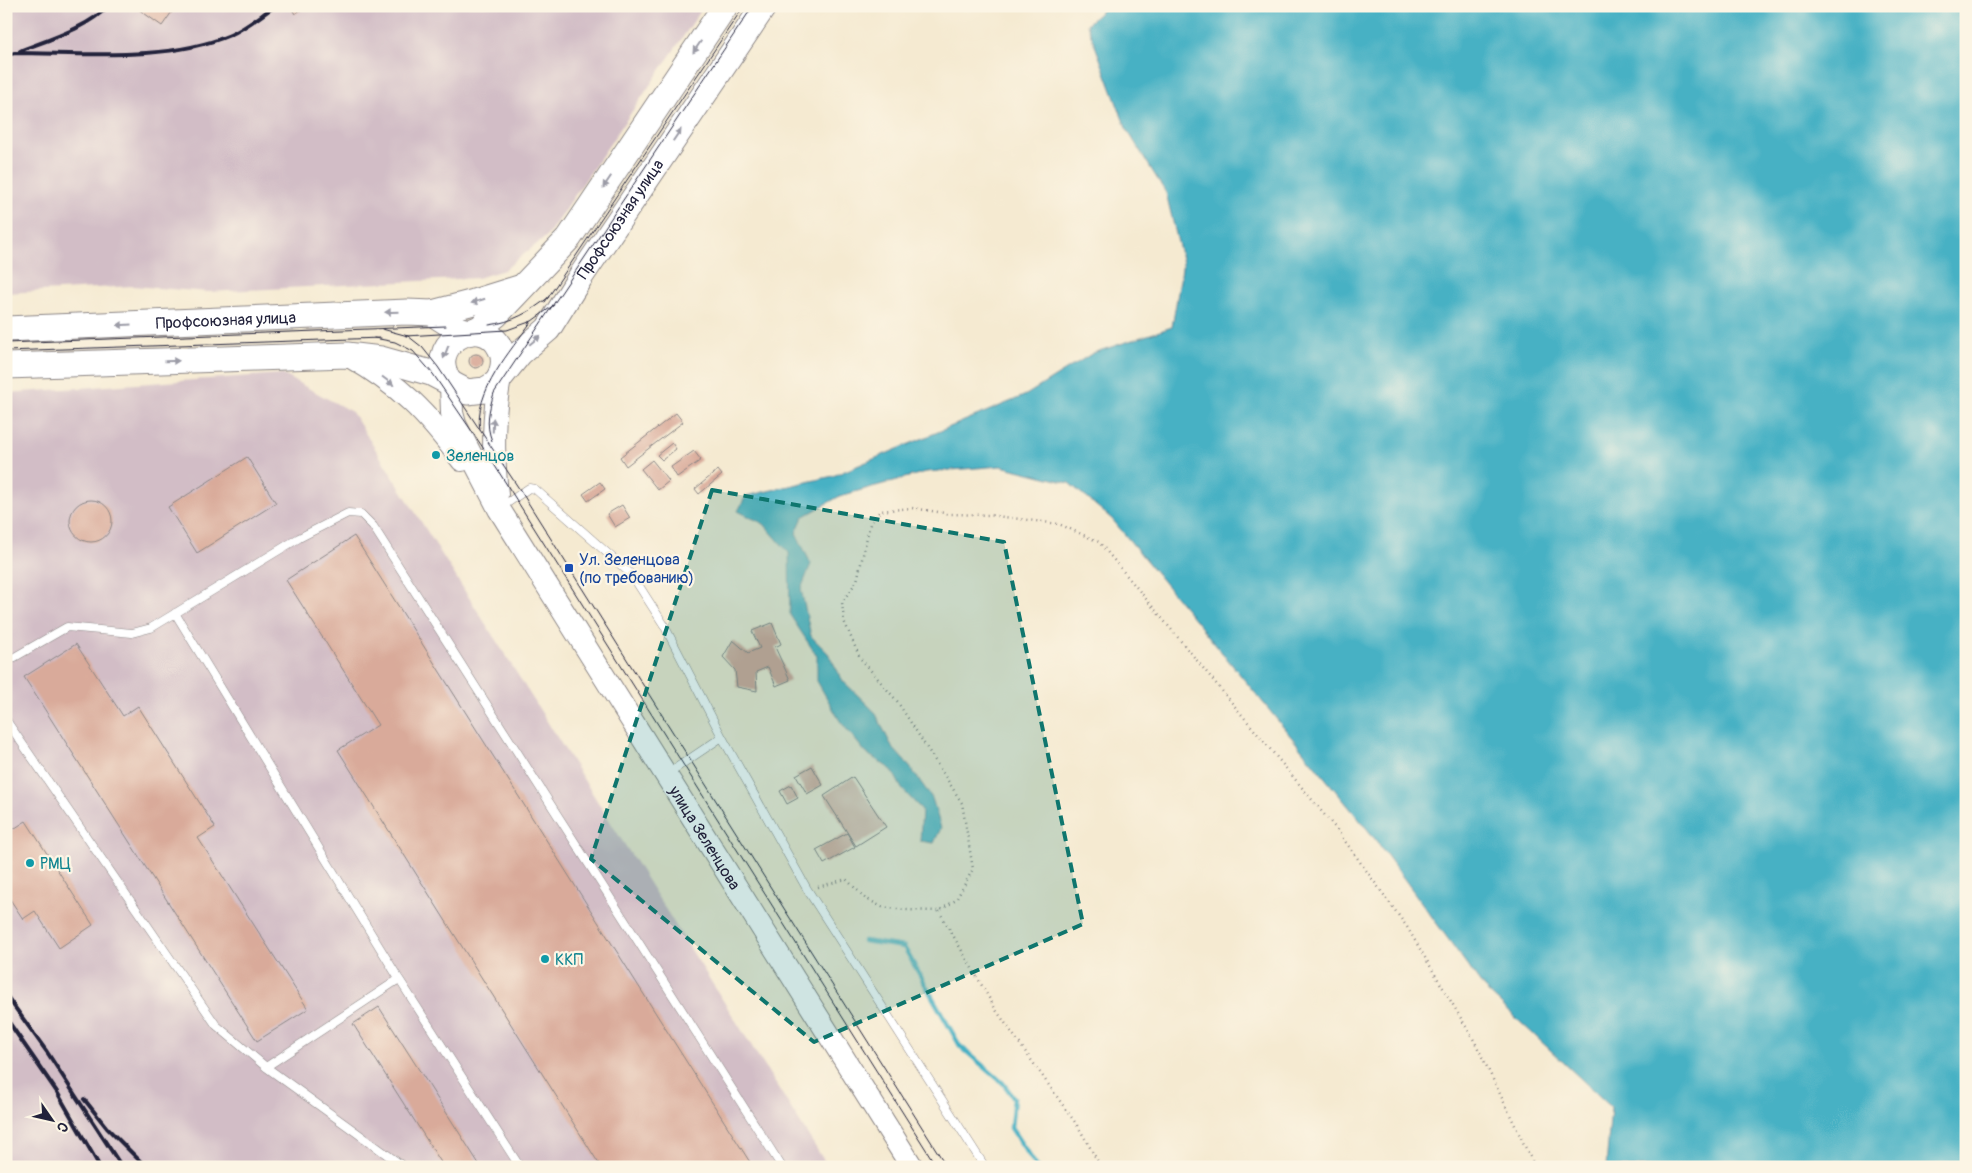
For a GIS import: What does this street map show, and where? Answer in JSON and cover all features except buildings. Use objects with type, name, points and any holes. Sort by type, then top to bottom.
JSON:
[{"type":"main road","name":"Профсоюзная улица","points":[[470,332],[485,324],[569,238],[725,6]]},
{"type":"main road","name":"Профсоюзная улица","points":[[6,366],[347,355],[381,359],[402,364],[431,373],[467,392],[479,392],[488,389],[520,353],[548,329],[581,276],[764,6]]},
{"type":"main road","points":[[432,313],[524,286]]},
{"type":"main road","name":"Профсоюзная улица","points":[[6,329],[330,314],[432,313]]},
{"type":"main road","points":[[432,313],[457,329],[494,340],[501,350],[504,362],[501,374]]},
{"type":"main road","points":[[449,381],[443,366],[445,352],[452,340],[470,332]]},
{"type":"main road","points":[[347,355],[380,375],[434,422],[499,508]]},
{"type":"main road","name":"улица Зеленцова","points":[[499,508],[493,437],[494,416],[501,374]]},
{"type":"main road","name":"улица Зеленцова","points":[[449,381],[452,412],[456,424],[499,508],[912,1167]]},
{"type":"lane","points":[[499,508],[529,488],[535,489],[632,575],[664,625],[722,737],[807,889],[985,1167]]},
{"type":"lane","points":[[6,662],[67,627],[132,633],[150,628],[298,538],[348,513],[361,514],[374,526],[782,1167]]},
{"type":"lane","points":[[175,613],[399,979],[520,1167]]},
{"type":"lane","points":[[6,720],[216,1025],[266,1067],[404,1167]]},
{"type":"lane","points":[[666,775],[722,737]]},
{"type":"lane","points":[[266,1067],[399,979]]},
{"type":"path","points":[[807,889],[846,879],[864,898],[882,907],[938,911],[956,900],[973,869],[962,803],[897,701],[860,658],[844,621],[842,602],[857,581],[870,524],[880,511],[912,508],[951,514],[988,515],[1059,524],[1099,542],[1337,830],[1407,927],[1470,1034],[1535,1167]]},
{"type":"path","points":[[938,911],[996,1010],[1079,1128],[1101,1167]]},
{"type":"highlighted area","points":[[712,490],[1004,542],[1083,924],[814,1042],[591,859]]},
{"type":"shaded area","points":[[6,6],[704,6],[547,236],[504,270],[477,278],[209,292],[133,286],[6,293]]},
{"type":"shaded area","points":[[282,374],[352,412],[828,1167],[6,1167],[6,393]]},
{"type":"water","points":[[1107,6],[1966,6],[1966,1167],[1606,1167],[1611,1107],[1484,988],[1372,835],[1112,519],[1069,483],[1001,466],[926,472],[840,496],[803,517],[796,533],[811,564],[801,589],[811,636],[828,653],[843,681],[875,712],[892,747],[910,767],[932,798],[941,828],[934,843],[920,841],[922,810],[902,789],[892,770],[866,753],[840,721],[817,681],[817,656],[790,615],[789,553],[764,524],[738,511],[746,496],[833,476],[1026,395],[1093,353],[1172,327],[1183,263],[1166,193],[1126,128],[1087,24]]},
{"type":"waterway","points":[[864,941],[904,947],[960,1046],[1003,1083],[1014,1098],[1011,1128],[1037,1167]]},
{"type":"tram line","points":[[545,302],[744,6]]},
{"type":"tram line","points":[[492,441],[488,423],[494,393],[753,6]]},
{"type":"tram line","points":[[489,325],[521,316],[549,297]]},
{"type":"tram line","points":[[406,336],[507,330],[532,321],[554,305]]},
{"type":"tram line","points":[[480,430],[479,416],[482,401],[488,387],[504,359],[531,322]]},
{"type":"tram line","points":[[6,343],[446,326]]},
{"type":"tram line","points":[[382,329],[408,336],[422,347],[438,367],[522,493],[947,1167]]},
{"type":"tram line","points":[[374,338],[395,342],[413,351],[433,374],[490,458],[937,1167]]},
{"type":"tram line","points":[[6,351],[381,338]]},
{"type":"railway","points":[[20,51],[90,21],[108,6]]},
{"type":"railway","points":[[6,55],[15,53],[124,54],[152,53],[179,49],[205,44],[230,35],[275,6]]},
{"type":"railway","points":[[6,995],[47,1052],[122,1167]]},
{"type":"railway","points":[[6,1018],[57,1092],[100,1167]]},
{"type":"railway","points":[[84,1099],[107,1128],[146,1167]]},
{"type":"place","name":"Зеленцов","points":[[436,455]]},
{"type":"place","name":"Ул. Зеленцова (по требованию)","points":[[569,568]]},
{"type":"place","name":"РМЦ","points":[[30,863]]},
{"type":"place","name":"ККП","points":[[545,959]]}]
